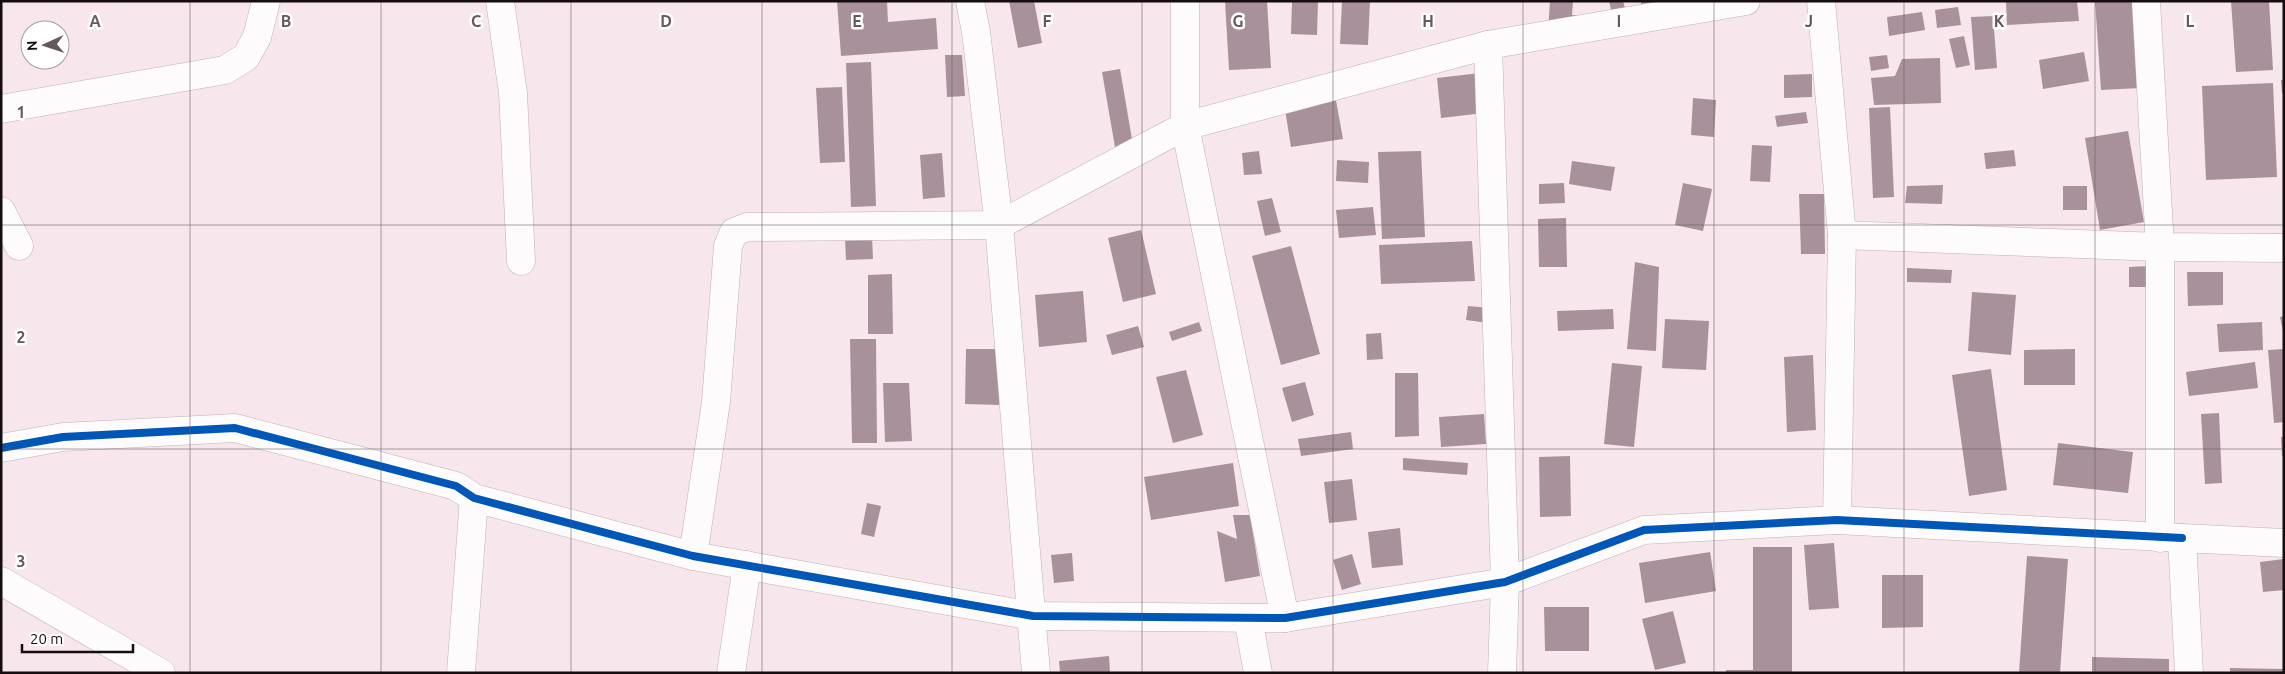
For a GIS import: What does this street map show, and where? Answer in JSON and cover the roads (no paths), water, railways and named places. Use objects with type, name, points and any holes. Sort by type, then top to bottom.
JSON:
[{"type":"street","points":[[1,109],[225,70],[246,57],[257,37],[266,1]]},
{"type":"street","points":[[500,1],[513,93],[521,261]]},
{"type":"street","points":[[970,1],[976,32],[999,225],[1033,616],[1036,673]]},
{"type":"street","points":[[1185,1],[1185,126],[1285,618]]},
{"type":"street","points":[[693,556],[716,402],[728,246],[734,232],[747,227],[999,225],[1185,126],[1488,45],[1746,1]]},
{"type":"street","points":[[1821,1],[1842,234],[1838,520]]},
{"type":"street","points":[[2146,1],[2160,247],[2171,538],[2189,673]]},
{"type":"street","points":[[1488,45],[1505,582],[1502,673]]},
{"type":"street","points":[[1,211],[19,246]]},
{"type":"street","points":[[1842,234],[2160,247],[2284,248]]},
{"type":"street","points":[[1,448],[62,437],[235,428],[456,486],[474,498],[693,556],[1033,616],[1285,618],[1505,582],[1644,530],[1838,520],[2284,543]]},
{"type":"street","points":[[461,673],[474,498]]},
{"type":"street","points":[[731,673],[746,565]]},
{"type":"street","points":[[1,581],[161,673]]},
{"type":"street","points":[[1248,618],[1258,673]]}]
